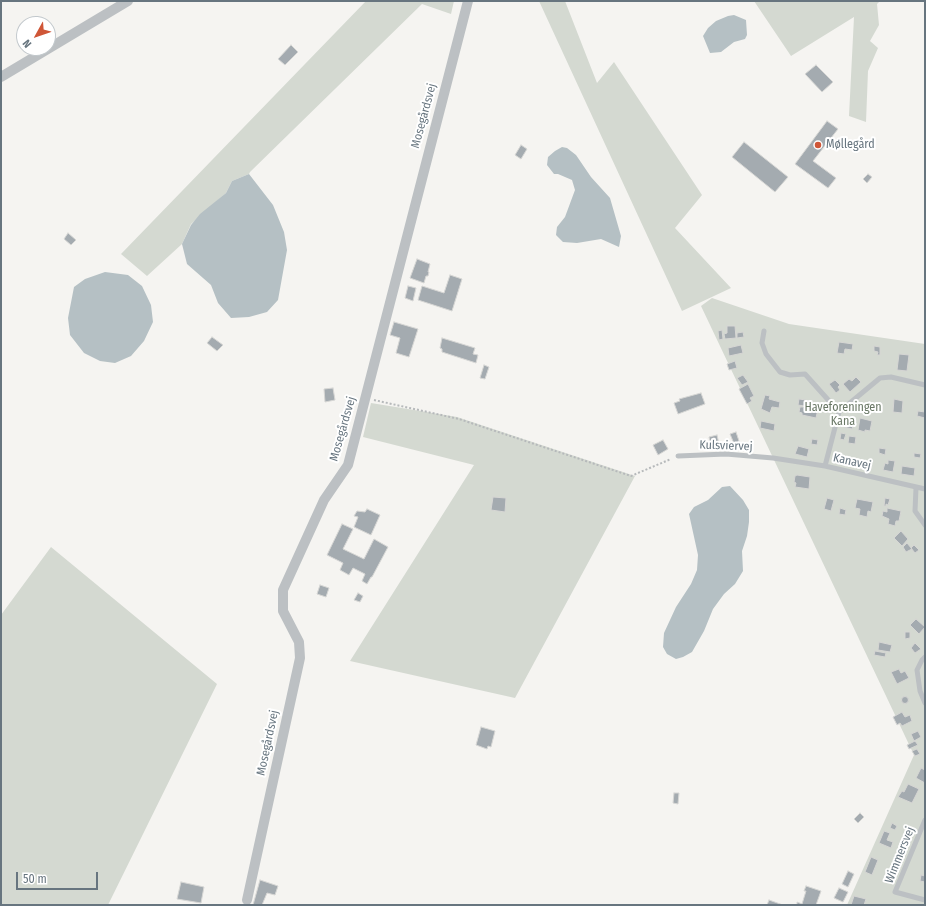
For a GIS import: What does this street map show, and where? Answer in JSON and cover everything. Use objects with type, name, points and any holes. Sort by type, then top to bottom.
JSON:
[{"type":"street","points":[[1,77],[128,1]]},
{"type":"street","name":"Mosegårdsvej","points":[[246,900],[300,658],[299,642],[283,611],[283,590],[324,500],[348,465],[468,1]]},
{"type":"lane","points":[[764,331],[762,343],[766,354],[780,372],[790,375],[805,374],[839,412]]},
{"type":"lane","points":[[825,466],[839,412],[880,378],[891,377],[925,386]]},
{"type":"lane","name":"Kulsviervej","points":[[678,456],[726,454],[773,458]]},
{"type":"lane","name":"Kanavej","points":[[773,458],[825,466],[925,489]]},
{"type":"lane","points":[[916,488],[915,511],[925,525]]},
{"type":"lane","points":[[925,657],[917,670],[920,691],[925,703]]},
{"type":"lane","name":"Wimmersvej","points":[[925,820],[895,892],[925,900]]},
{"type":"path","points":[[365,398],[459,419],[631,476],[678,456]]},
{"type":"green space","points":[[366,1],[454,1],[451,14],[422,4],[249,174],[232,181],[226,193],[191,224],[182,244],[147,276],[121,254]]},
{"type":"green space","points":[[539,1],[565,1],[597,83],[614,62],[702,195],[675,228],[731,288],[682,311]]},
{"type":"green space","points":[[754,1],[880,1],[877,4],[879,25],[870,41],[878,48],[868,71],[866,122],[849,116],[854,17],[791,56]]},
{"type":"green space","name":"Haveforeningen Kana","points":[[712,298],[789,324],[925,344],[925,905],[847,905],[914,755],[701,306]]},
{"type":"green space","points":[[371,403],[457,417],[635,476],[515,698],[350,661],[474,465],[363,437]]},
{"type":"green space","points":[[51,547],[217,684],[108,905],[1,905],[1,615]]},
{"type":"shaded area","points":[[734,15],[746,20],[747,35],[745,39],[734,42],[721,52],[710,53],[703,36],[708,28],[716,21]]},
{"type":"shaded area","points":[[562,147],[567,148],[576,155],[591,177],[610,198],[621,236],[619,247],[601,239],[577,243],[563,242],[556,235],[557,227],[565,217],[575,190],[572,180],[558,174],[554,174],[547,165],[548,157]]},
{"type":"shaded area","points":[[249,174],[273,205],[284,232],[287,250],[278,300],[267,312],[249,317],[231,318],[218,303],[211,285],[187,264],[182,244],[191,225],[200,214],[226,193],[232,181]]},
{"type":"shaded area","points":[[105,272],[128,275],[142,286],[151,305],[153,322],[144,341],[131,356],[115,363],[100,361],[84,353],[70,335],[68,318],[74,287],[85,279]]},
{"type":"shaded area","points":[[730,486],[743,500],[749,510],[747,536],[742,551],[743,571],[735,584],[724,594],[713,609],[704,631],[692,652],[676,659],[667,654],[663,647],[664,633],[676,607],[691,584],[697,570],[698,555],[689,514],[694,507],[708,500],[722,487]]},
{"type":"building","points":[[291,45],[298,52],[285,65],[278,59]]},
{"type":"building","points":[[816,65],[833,82],[822,92],[805,74]]},
{"type":"building","name":"Møllegård","points":[[827,121],[838,129],[813,161],[836,178],[828,188],[795,164]]},
{"type":"building","points":[[744,142],[788,177],[775,192],[732,157]]},
{"type":"building","points":[[521,145],[527,149],[521,159],[515,155]]},
{"type":"building","points":[[868,174],[872,177],[867,183],[863,179]]},
{"type":"building","points":[[68,233],[76,240],[71,245],[64,239]]},
{"type":"building","points":[[417,259],[430,264],[428,276],[426,276],[424,283],[410,278]]},
{"type":"building","points":[[450,275],[462,279],[452,311],[418,300],[422,286],[444,293]]},
{"type":"building","points":[[408,286],[416,288],[413,301],[405,298]]},
{"type":"building","points":[[394,322],[418,329],[409,357],[396,353],[400,338],[390,335]]},
{"type":"building","points":[[727,326],[735,326],[736,338],[725,339],[724,334],[727,333]]},
{"type":"building","points":[[722,330],[723,339],[719,340],[718,331]]},
{"type":"building","points":[[743,332],[744,337],[737,338],[737,333]]},
{"type":"building","points":[[212,337],[223,345],[217,351],[207,343]]},
{"type":"building","points":[[442,338],[475,348],[473,354],[478,355],[476,363],[442,352],[442,349],[440,348]]},
{"type":"building","points":[[839,342],[853,344],[852,350],[845,349],[844,354],[837,353]]},
{"type":"building","points":[[741,345],[743,353],[729,356],[728,348]]},
{"type":"building","points":[[874,346],[880,347],[880,355],[877,355],[878,352],[874,351]]},
{"type":"building","points":[[899,354],[909,355],[907,371],[897,370]]},
{"type":"building","points":[[735,361],[737,368],[729,370],[727,364]]},
{"type":"building","points":[[484,365],[489,367],[485,379],[480,378]]},
{"type":"building","points":[[743,375],[748,382],[742,385],[737,378]]},
{"type":"building","points":[[856,377],[861,382],[850,392],[843,384],[849,379],[852,381]]},
{"type":"building","points":[[835,380],[840,385],[838,387],[840,390],[836,393],[829,384]]},
{"type":"building","points":[[748,384],[754,396],[750,398],[752,401],[747,404],[739,389]]},
{"type":"building","points":[[333,388],[335,400],[325,402],[324,389]]},
{"type":"building","points":[[701,393],[705,404],[678,414],[674,403],[680,401],[679,399]]},
{"type":"building","points":[[765,395],[770,396],[769,399],[780,402],[779,408],[772,407],[770,413],[761,409]]},
{"type":"building","points":[[799,399],[806,400],[805,403],[807,404],[807,407],[818,409],[816,418],[802,415],[802,413],[799,412],[800,407],[804,406],[798,405]]},
{"type":"building","points":[[894,399],[903,401],[902,413],[893,412]]},
{"type":"building","points":[[918,411],[925,412],[925,418],[917,416]]},
{"type":"building","points":[[860,418],[872,421],[870,431],[865,430],[865,432],[858,430]]},
{"type":"building","points":[[761,421],[775,424],[774,431],[760,428]]},
{"type":"building","points":[[846,422],[854,423],[852,429],[844,427]]},
{"type":"building","points":[[736,432],[740,444],[735,446],[730,434]]},
{"type":"building","points":[[841,433],[846,434],[844,440],[840,439]]},
{"type":"building","points":[[717,435],[719,444],[711,446],[709,437]]},
{"type":"building","points":[[849,436],[856,437],[855,444],[848,443]]},
{"type":"building","points":[[812,439],[818,440],[817,445],[811,444]]},
{"type":"building","points":[[663,440],[668,449],[658,455],[653,445]]},
{"type":"building","points":[[798,446],[809,449],[807,457],[795,454]]},
{"type":"building","points":[[879,448],[886,449],[885,455],[879,453]]},
{"type":"building","points":[[914,453],[921,454],[920,458],[914,457]]},
{"type":"building","points":[[888,460],[895,461],[893,472],[883,470],[885,463],[888,464]]},
{"type":"building","points":[[902,466],[915,468],[914,476],[901,474]]},
{"type":"building","points":[[795,476],[810,477],[809,489],[795,487]]},
{"type":"building","points":[[493,497],[506,498],[505,512],[491,510]]},
{"type":"building","points":[[827,498],[834,500],[831,511],[824,509]]},
{"type":"building","points":[[885,498],[890,499],[888,505],[886,504],[886,506],[884,506]]},
{"type":"building","points":[[857,499],[873,502],[871,512],[868,511],[867,517],[859,515],[860,509],[855,508]]},
{"type":"building","points":[[840,508],[846,510],[845,515],[839,514]]},
{"type":"building","points":[[887,508],[901,511],[899,521],[896,521],[895,526],[888,524],[889,519],[882,516],[883,511],[887,512]]},
{"type":"building","points":[[367,509],[380,515],[371,535],[354,527],[358,517],[354,516],[357,511],[365,512]]},
{"type":"building","points":[[342,524],[353,529],[343,549],[364,559],[374,539],[388,547],[367,584],[362,581],[365,574],[353,568],[349,575],[340,570],[343,563],[327,555]]},
{"type":"building","points":[[901,531],[908,539],[902,546],[894,538]]},
{"type":"building","points":[[907,543],[912,549],[906,552],[903,547]]},
{"type":"building","points":[[914,545],[919,550],[915,553],[911,548]]},
{"type":"building","points":[[320,585],[329,588],[326,597],[317,594]]},
{"type":"building","points":[[358,593],[363,596],[360,602],[354,600]]},
{"type":"building","points":[[916,619],[925,627],[919,634],[910,625]]},
{"type":"building","points":[[905,632],[910,632],[910,638],[905,639]]},
{"type":"building","points":[[879,642],[892,645],[890,652],[878,650]]},
{"type":"building","points":[[915,643],[921,649],[915,653],[911,648]]},
{"type":"building","points":[[875,651],[886,653],[885,657],[874,655]]},
{"type":"building","points":[[899,669],[901,673],[905,671],[909,678],[897,684],[891,672]]},
{"type":"building","points":[[905,696],[908,697],[908,703],[905,704],[902,703],[901,700],[902,697]]},
{"type":"building","points":[[902,712],[905,717],[910,715],[912,721],[902,726],[900,723],[897,725],[893,717]]},
{"type":"building","points":[[481,727],[495,731],[491,747],[488,746],[487,749],[476,745]]},
{"type":"building","points":[[918,731],[921,737],[914,741],[911,734]]},
{"type":"building","points":[[915,741],[918,745],[909,749],[907,745]]},
{"type":"building","points":[[917,749],[920,754],[915,756],[912,751]]},
{"type":"building","points":[[921,768],[925,770],[925,783],[916,778]]},
{"type":"building","points":[[908,784],[919,789],[912,803],[898,797],[902,791],[904,792]]},
{"type":"building","points":[[674,793],[679,793],[678,804],[673,803]]},
{"type":"building","points":[[860,813],[864,817],[858,823],[854,819]]},
{"type":"building","points":[[892,823],[897,826],[895,830],[890,828]]},
{"type":"building","points":[[884,831],[890,833],[887,840],[893,842],[891,848],[879,843]]},
{"type":"building","points":[[871,857],[878,860],[872,875],[865,872]]},
{"type":"building","points":[[848,871],[854,874],[848,887],[842,884]]},
{"type":"building","points":[[921,875],[925,876],[925,882],[920,881]]},
{"type":"building","points":[[260,880],[278,886],[275,895],[267,893],[262,905],[253,905]]},
{"type":"building","points":[[181,882],[204,887],[201,903],[177,899]]},
{"type":"building","points":[[806,886],[821,891],[816,905],[797,905],[797,902],[802,904]]},
{"type":"building","points":[[839,888],[848,892],[843,902],[834,898]]},
{"type":"building","points":[[854,896],[866,899],[864,905],[851,905]]},
{"type":"building","points":[[769,900],[783,905],[767,905]]},
{"type":"place","name":"Møllegård","points":[[818,145]]}]
